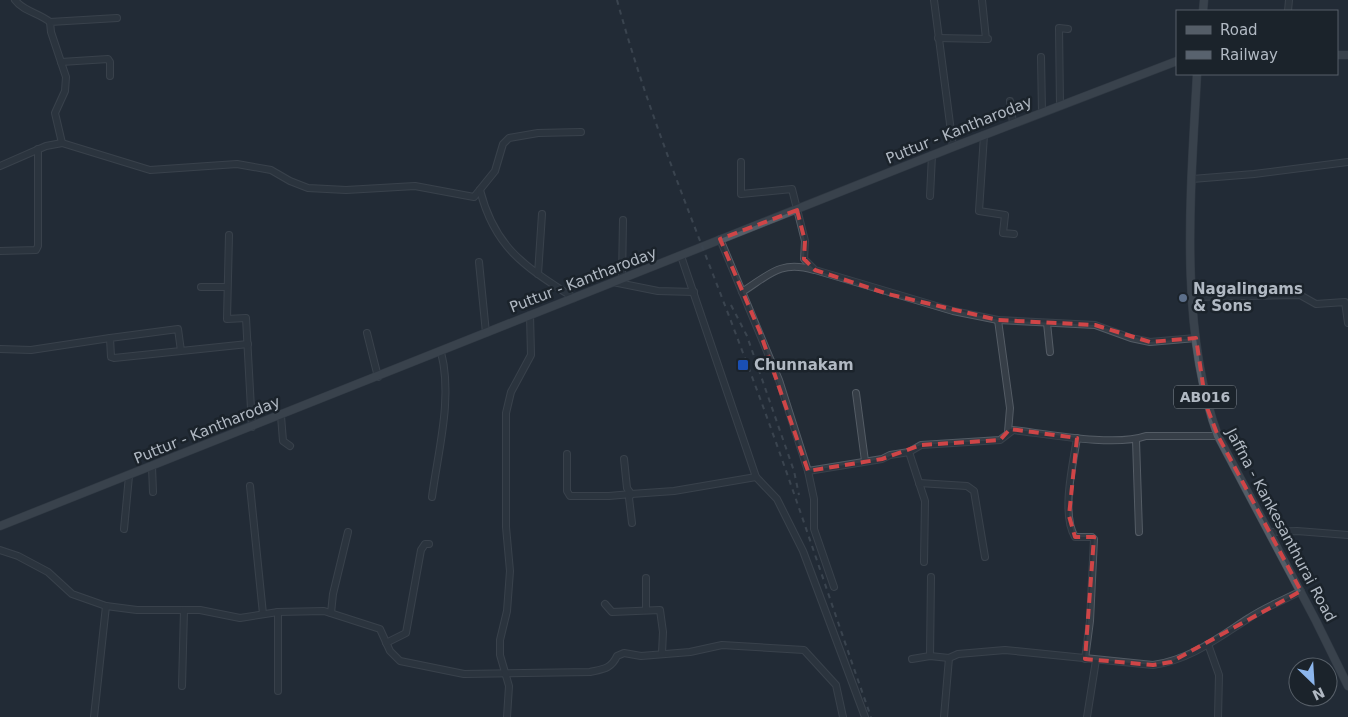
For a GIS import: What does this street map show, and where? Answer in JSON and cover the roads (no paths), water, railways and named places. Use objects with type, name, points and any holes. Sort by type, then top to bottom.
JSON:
[{"type":"main road","name":"Puttur - Kantharoday","points":[[0,526],[442,352],[530,315],[932,155],[1176,61]]},
{"type":"main road","name":"Jaffna - Kankesanthurai Road","points":[[1197,75],[1190,217],[1196,338],[1206,405],[1218,436],[1301,591],[1348,686]]},
{"type":"street","points":[[15,0],[21,8],[41,14],[50,22],[117,18]]},
{"type":"street","points":[[934,0],[953,147]]},
{"type":"street","points":[[938,38],[987,39],[982,0]]},
{"type":"street","points":[[50,22],[50,32],[66,77],[65,91],[55,113],[62,143]]},
{"type":"street","points":[[1060,105],[1059,28],[1068,29]]},
{"type":"street","points":[[1041,57],[1042,112]]},
{"type":"street","points":[[60,62],[108,59],[110,62],[110,76]]},
{"type":"street","points":[[1010,101],[1013,124]]},
{"type":"street","points":[[0,166],[38,149],[62,143],[150,170],[237,164],[270,170],[308,188],[346,190],[415,186],[474,197],[495,171],[503,144],[509,138],[538,133],[581,132]]},
{"type":"street","points":[[984,135],[979,211],[1005,215],[1003,233],[1014,234]]},
{"type":"street","points":[[0,251],[36,250],[38,246],[38,149]]},
{"type":"street","points":[[930,196],[932,155]]},
{"type":"street","points":[[741,162],[741,194],[792,189],[805,241],[804,259],[815,270]]},
{"type":"street","points":[[1192,179],[1254,174],[1348,162]]},
{"type":"street","points":[[480,190],[484,208],[497,234],[519,261],[574,298]]},
{"type":"street","points":[[538,274],[542,214]]},
{"type":"street","points":[[622,279],[623,220]]},
{"type":"street","points":[[229,236],[226,319],[246,318],[252,427]]},
{"type":"street","points":[[720,240],[779,380],[808,471],[814,499],[814,529],[834,587]]},
{"type":"street","points":[[681,256],[756,477],[777,499],[803,551],[865,717]]},
{"type":"street","points":[[479,262],[486,334]]},
{"type":"street","points":[[742,292],[783,266],[799,266],[925,304],[998,320],[1095,325],[1131,338],[1150,342],[1196,338]]},
{"type":"street","points":[[613,282],[658,291],[694,292]]},
{"type":"street","points":[[201,287],[227,287]]},
{"type":"street","points":[[1193,297],[1300,295],[1316,304],[1345,302],[1348,323]]},
{"type":"street","points":[[507,717],[509,686],[507,673],[500,655],[500,640],[507,611],[510,571],[506,527],[506,414],[511,392],[531,355],[530,315]]},
{"type":"street","points":[[998,320],[1010,408],[1008,432]]},
{"type":"street","points":[[1047,323],[1050,352]]},
{"type":"street","points":[[0,349],[31,350],[178,329],[181,351]]},
{"type":"street","points":[[367,333],[378,377]]},
{"type":"street","points":[[110,338],[112,357],[114,358],[248,344]]},
{"type":"street","points":[[432,497],[445,401],[445,365],[442,352]]},
{"type":"street","points":[[856,393],[866,461]]},
{"type":"street","points":[[280,416],[283,441],[290,446]]},
{"type":"street","points":[[808,471],[909,452],[922,445],[1000,440],[1008,432],[1014,430],[1078,438],[1136,440],[1146,436],[1218,436]]},
{"type":"street","points":[[1078,438],[1070,484],[1069,516],[1075,537],[1092,537],[1094,539],[1085,659]]},
{"type":"street","points":[[1136,440],[1139,532]]},
{"type":"street","points":[[909,452],[925,500],[924,562]]},
{"type":"street","points":[[567,454],[567,491],[570,496],[609,496],[674,491],[756,477]]},
{"type":"street","points":[[624,459],[627,488],[631,494]]},
{"type":"street","points":[[152,466],[153,492]]},
{"type":"street","points":[[124,529],[129,476]]},
{"type":"street","points":[[919,482],[967,486],[974,491],[986,557]]},
{"type":"street","points":[[250,486],[263,614]]},
{"type":"street","points":[[631,494],[629,498],[632,523]]},
{"type":"street","points":[[331,613],[333,594],[348,532]]},
{"type":"street","points":[[1270,532],[1348,535]]},
{"type":"street","points":[[386,644],[406,633],[421,550],[425,544],[429,544]]},
{"type":"street","points":[[0,550],[18,556],[48,572],[72,594],[106,606],[137,610],[200,610],[240,618],[278,612],[324,611],[380,629],[390,652],[400,661],[464,674],[590,672],[607,668],[614,663],[617,656],[624,653],[641,656],[690,652],[722,645],[804,650],[836,685],[843,717]]},
{"type":"street","points":[[930,656],[931,577]]},
{"type":"street","points":[[646,578],[646,610]]},
{"type":"street","points":[[912,659],[930,656],[949,658],[958,654],[1005,650],[1153,665],[1171,662],[1208,644],[1249,618],[1301,591]]},
{"type":"street","points":[[605,604],[612,612],[660,610],[662,615],[662,653]]},
{"type":"street","points":[[94,717],[106,606]]},
{"type":"street","points":[[182,686],[184,610]]},
{"type":"street","points":[[278,612],[278,691]]},
{"type":"street","points":[[1208,644],[1219,675],[1218,717]]},
{"type":"street","points":[[944,717],[949,658]]},
{"type":"street","points":[[1087,717],[1096,660]]},
{"type":"railway","points":[[617,0],[644,90],[760,398],[871,717]]},
{"type":"railway","points":[[731,305],[747,336],[794,471],[799,495]]},
{"type":"place","name":"Nagalingams & Sons","points":[[1183,298]]},
{"type":"place","name":"Chunnakam","points":[[743,365]]}]
